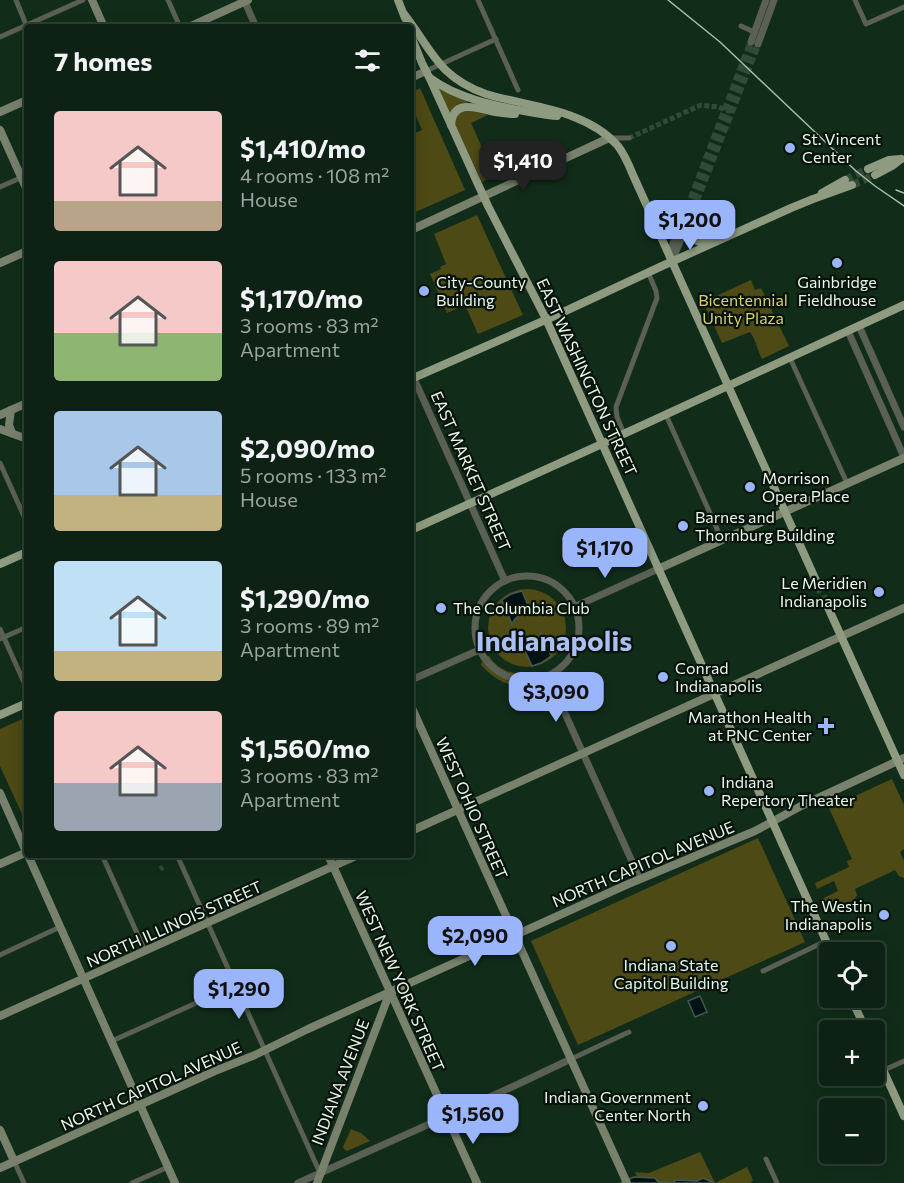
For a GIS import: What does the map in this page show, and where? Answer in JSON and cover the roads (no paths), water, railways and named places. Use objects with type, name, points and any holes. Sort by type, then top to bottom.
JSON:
[{"type":"main road","points":[[92,0],[103,24]]},
{"type":"main road","points":[[195,24],[246,0]]},
{"type":"main road","points":[[398,0],[407,24]]},
{"type":"main road","points":[[404,14],[412,24]]},
{"type":"main road","points":[[414,26],[432,55],[457,79],[479,91],[572,117],[597,129],[618,147],[657,228],[818,585]]},
{"type":"main road","name":"EAST WASHINGTON STREET","points":[[414,43],[484,197],[546,319],[826,941]]},
{"type":"main road","points":[[414,77],[426,71],[430,78],[439,84],[480,102],[539,115],[572,117]]},
{"type":"main road","points":[[0,112],[24,101]]},
{"type":"main road","points":[[451,125],[456,112],[467,106],[530,116],[539,115]]},
{"type":"main road","points":[[0,130],[24,176]]},
{"type":"main road","points":[[414,229],[609,138]]},
{"type":"main road","points":[[872,172],[889,160],[902,158]]},
{"type":"main road","points":[[414,375],[546,319],[813,199],[833,185],[848,183]]},
{"type":"main road","points":[[657,228],[670,231],[683,229],[691,238],[699,242],[724,232],[756,224]]},
{"type":"main road","points":[[0,263],[24,252]]},
{"type":"main road","points":[[414,529],[904,306]]},
{"type":"main road","points":[[0,415],[24,404]]},
{"type":"main road","points":[[11,410],[9,425],[12,433]]},
{"type":"main road","points":[[0,429],[24,438]]},
{"type":"main road","points":[[658,569],[904,457]]},
{"type":"main road","points":[[0,564],[24,553]]},
{"type":"main road","points":[[826,603],[901,760],[904,776]]},
{"type":"main road","points":[[414,830],[904,608]]},
{"type":"main road","points":[[0,715],[24,704]]},
{"type":"main road","name":"WEST OHIO STREET","points":[[414,712],[627,1183]]},
{"type":"main road","name":"NORTH CAPITOL AVENUE","points":[[0,1168],[640,879],[719,847],[901,760]]},
{"type":"main road","points":[[0,794],[24,846]]},
{"type":"main road","points":[[0,864],[24,854]]},
{"type":"main road","points":[[29,858],[176,1183]]},
{"type":"main road","name":"WEST NEW YORK STREET","points":[[329,858],[477,1183]]},
{"type":"main road","name":"NORTH ILLINOIS STREET","points":[[0,1016],[351,858]]},
{"type":"main road","name":"INDIANA AVENUE","points":[[317,1183],[390,992]]},
{"type":"main road","points":[[885,1073],[904,1116]]},
{"type":"main road","points":[[0,1130],[14,1161]]},
{"type":"street","points":[[16,0],[26,24]]},
{"type":"street","points":[[31,24],[82,0]]},
{"type":"street","points":[[168,0],[179,24]]},
{"type":"street","points":[[246,0],[255,24]]},
{"type":"street","points":[[478,0],[518,90]]},
{"type":"street","points":[[766,0],[754,32],[754,43],[774,0]]},
{"type":"street","points":[[855,0],[866,24],[904,7]]},
{"type":"street","points":[[741,26],[754,32]]},
{"type":"street","points":[[0,37],[24,27]]},
{"type":"street","points":[[426,71],[496,39]]},
{"type":"street","points":[[609,138],[629,138]]},
{"type":"street","points":[[0,187],[24,176]]},
{"type":"street","points":[[671,261],[672,246],[683,229]]},
{"type":"street","points":[[624,434],[617,417],[616,407],[657,298],[648,272]]},
{"type":"street","points":[[859,326],[904,428]]},
{"type":"street","points":[[848,331],[904,457]]},
{"type":"street","points":[[790,358],[848,483]]},
{"type":"street","name":"EAST MARKET STREET","points":[[414,380],[505,581]]},
{"type":"street","points":[[666,415],[722,540]]},
{"type":"street","points":[[0,463],[24,516]]},
{"type":"street","points":[[574,607],[658,569]]},
{"type":"street","points":[[525,576],[546,580],[563,591],[574,607],[579,627],[575,647],[565,664],[548,676],[530,681],[513,679],[496,671],[479,650],[475,630],[478,609],[489,592],[505,581],[525,576]]},
{"type":"street","points":[[2,639],[24,628]]},
{"type":"street","points":[[0,629],[2,639],[24,683]]},
{"type":"street","points":[[414,680],[479,650]]},
{"type":"street","points":[[548,676],[640,879]]},
{"type":"street","points":[[103,858],[145,951]]},
{"type":"street","points":[[178,858],[321,1173]]},
{"type":"street","points":[[0,955],[60,927]]},
{"type":"street","points":[[763,971],[826,941]]},
{"type":"street","points":[[111,1041],[236,985]]},
{"type":"street","points":[[298,1183],[629,1032]]},
{"type":"street","points":[[885,1070],[904,1061]]},
{"type":"street","points":[[766,1159],[777,1183]]},
{"type":"street","points":[[14,1161],[24,1183]]},
{"type":"street","points":[[132,1183],[168,1167]]},
{"type":"tunnel","points":[[680,228],[751,42]]},
{"type":"tunnel","points":[[685,230],[758,44]]},
{"type":"tunnel","points":[[629,138],[701,105],[732,112]]},
{"type":"tunnel","points":[[845,180],[868,169]]},
{"type":"tunnel","points":[[852,185],[875,175]]},
{"type":"tunnel","points":[[818,585],[826,603]]},
{"type":"railway","points":[[668,0],[720,42],[856,171],[904,206]]},
{"type":"railway","points":[[896,190],[904,193]]},
{"type":"place","name":"St. Vincent Center","points":[[790,148]]},
{"type":"place","name":"Gainbridge Fieldhouse","points":[[837,263]]},
{"type":"place","name":"City-County Building","points":[[424,291]]},
{"type":"place","name":"Morrison Opera Place","points":[[750,487]]},
{"type":"place","name":"Barnes and Thornburg Building","points":[[683,526]]},
{"type":"place","name":"Le Meridien Indianapolis","points":[[879,592]]},
{"type":"place","name":"The Columbia Club","points":[[441,608]]},
{"type":"place","name":"Conrad Indianapolis","points":[[663,677]]},
{"type":"place","name":"Marathon Health at PNC Center","points":[[826,726]]},
{"type":"place","name":"Indiana Repertory Theater","points":[[709,791]]},
{"type":"place","name":"The Westin Indianapolis","points":[[884,915]]},
{"type":"place","name":"Indiana State Capitol Building","points":[[671,946]]},
{"type":"place","name":"Indiana Government Center North","points":[[703,1106]]},
{"type":"district","name":"Indianapolis","points":[[554,641]]},
{"type":"park label","name":"Bicentennial Unity Plaza","points":[[743,309]]}]
